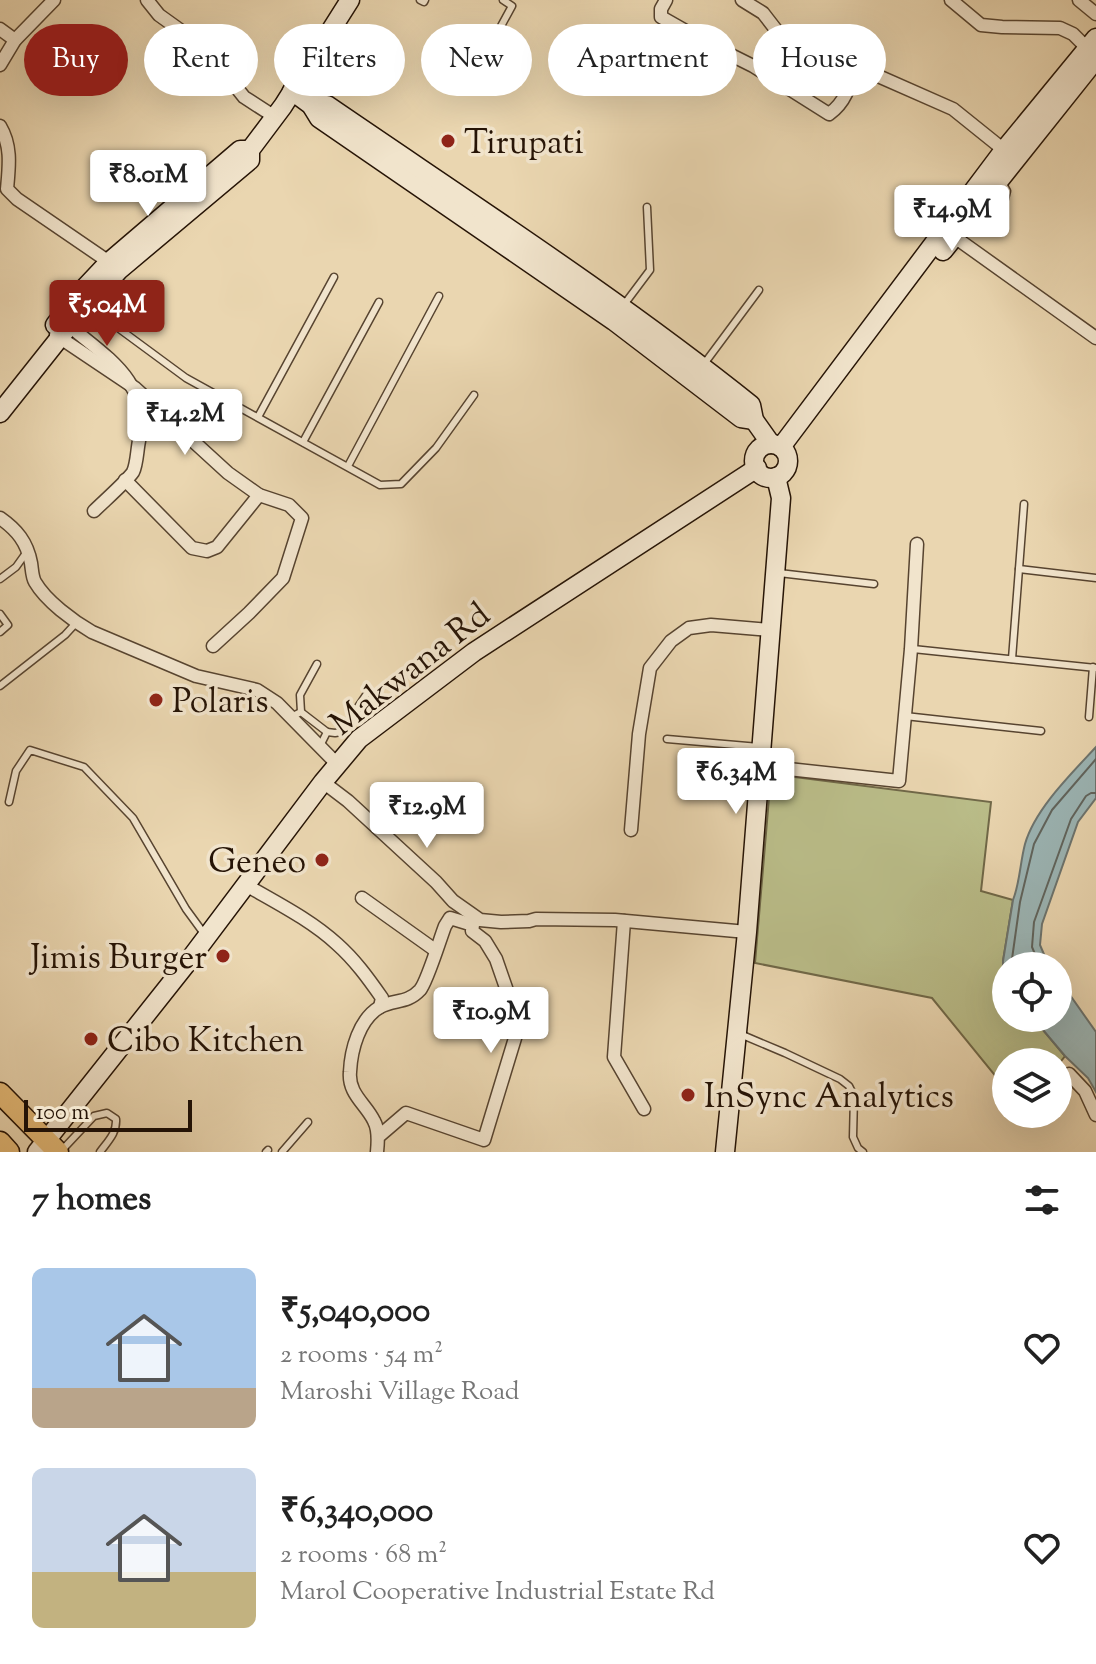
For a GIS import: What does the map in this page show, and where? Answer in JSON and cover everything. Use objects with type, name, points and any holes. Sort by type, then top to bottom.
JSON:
[{"type":"main road","points":[[0,1093],[51,1149]]},
{"type":"street","points":[[0,65],[15,40],[54,0]]},
{"type":"street","points":[[147,0],[159,15],[205,48],[244,97],[275,117]]},
{"type":"street","points":[[335,24],[350,0]]},
{"type":"street","points":[[666,0],[661,17],[753,66]]},
{"type":"street","points":[[742,0],[763,13],[772,24]]},
{"type":"street","points":[[780,449],[850,364],[1013,147],[1094,50],[1060,28],[981,25],[951,0]]},
{"type":"street","points":[[1079,0],[1096,14]]},
{"type":"street","points":[[0,29],[15,40]]},
{"type":"street","points":[[886,80],[953,109],[1013,147]]},
{"type":"street","points":[[81,301],[250,160],[250,150],[289,96]]},
{"type":"street","points":[[299,96],[311,105],[327,105],[697,373],[751,405],[754,420],[780,449],[788,463],[776,477],[763,476],[757,468],[757,453],[761,448],[780,449]]},
{"type":"street","points":[[800,96],[829,114],[838,108],[845,96]]},
{"type":"street","points":[[0,126],[10,152],[4,192],[109,262]]},
{"type":"street","points":[[0,413],[109,262],[240,150],[250,150]]},
{"type":"street","points":[[948,233],[1096,338]]},
{"type":"street","points":[[60,328],[135,388],[228,473],[259,495],[289,505],[302,518],[283,578],[213,646]]},
{"type":"street","points":[[0,393],[60,328]]},
{"type":"street","points":[[94,511],[134,471],[141,430],[135,388]]},
{"type":"street","name":"Makwana Rd","points":[[51,1149],[323,782],[359,739],[474,652],[757,468]]},
{"type":"street","points":[[725,1152],[747,932],[781,498],[776,477]]},
{"type":"street","points":[[125,480],[192,548],[207,551],[217,547],[259,495]]},
{"type":"street","points":[[0,518],[18,531],[28,550],[33,580],[76,623],[196,676],[257,690],[296,715],[338,765]]},
{"type":"street","points":[[761,757],[899,781],[917,544]]},
{"type":"street","points":[[631,830],[639,734],[650,668],[671,641],[689,628],[711,625],[771,630]]},
{"type":"street","points":[[323,782],[348,801],[453,901],[480,920],[624,921],[747,932]]},
{"type":"street","points":[[246,885],[336,943],[364,972],[382,998],[380,1007]]},
{"type":"street","points":[[362,898],[435,950]]},
{"type":"street","points":[[377,1152],[375,1122],[352,1090],[349,1077],[362,1023],[380,1007],[406,1001],[421,989],[450,918],[473,925],[472,931],[485,941],[496,959],[519,1025],[484,1140],[406,1113],[378,1137]]},
{"type":"street","points":[[624,921],[614,1057],[644,1109]]},
{"type":"street","points":[[1072,1077],[1085,1091],[1096,1115]]},
{"type":"lane","points":[[502,24],[512,6],[503,0]]},
{"type":"lane","points":[[962,216],[984,224],[1005,199],[1007,191],[994,175]]},
{"type":"lane","points":[[618,314],[650,270],[647,207]]},
{"type":"lane","points":[[258,417],[334,277]]},
{"type":"lane","points":[[697,373],[759,290]]},
{"type":"lane","points":[[348,466],[439,296]]},
{"type":"lane","points":[[81,301],[186,378],[380,485],[401,484],[436,448],[474,395]]},
{"type":"lane","points":[[303,442],[379,302]]},
{"type":"lane","points":[[1012,659],[1024,504]]},
{"type":"lane","points":[[0,579],[16,567],[28,550]]},
{"type":"lane","points":[[1019,569],[1096,578]]},
{"type":"lane","points":[[775,572],[874,584]]},
{"type":"lane","points":[[0,614],[8,625],[0,632]]},
{"type":"lane","points":[[0,686],[76,623]]},
{"type":"lane","points":[[911,649],[1094,668],[1089,717]]},
{"type":"lane","points":[[317,664],[300,695],[296,715],[327,732],[341,732],[366,695]]},
{"type":"lane","points":[[905,716],[1041,731]]},
{"type":"lane","points":[[320,746],[327,732]]},
{"type":"lane","points":[[667,739],[761,757]]},
{"type":"lane","points":[[9,802],[16,771],[30,750],[84,767],[133,818],[186,909],[207,938]]},
{"type":"lane","points":[[737,1033],[840,1079],[849,1086],[854,1096],[853,1137],[863,1152]]},
{"type":"lane","points":[[51,1149],[94,1116],[107,1113],[116,1119],[115,1131],[100,1152]]},
{"type":"lane","points":[[282,1152],[308,1122]]},
{"type":"green space","points":[[771,774],[991,802],[981,891],[1013,900],[1004,952],[992,952],[992,1032],[1045,1032],[1058,1048],[992,1048],[992,1072],[932,998],[755,963]]},
{"type":"water","points":[[1096,747],[1096,798],[1078,822],[1042,924],[1040,945],[1043,952],[1004,952],[1025,844],[1037,818],[1055,792]]},
{"type":"water","points":[[1072,998],[1096,1032],[1096,1092],[1088,1078],[1072,1063],[1072,1048],[1058,1048],[1045,1032],[1072,1032]]},
{"type":"place","name":"Tirupati","points":[[448,141]]},
{"type":"place","name":"Polaris","points":[[156,700]]},
{"type":"place","name":"Geneo","points":[[322,860]]},
{"type":"place","name":"Jimis Burger","points":[[223,956]]},
{"type":"place","name":"Cibo Kitchen","points":[[91,1039]]},
{"type":"place","name":"InSync Analytics","points":[[688,1095]]}]
